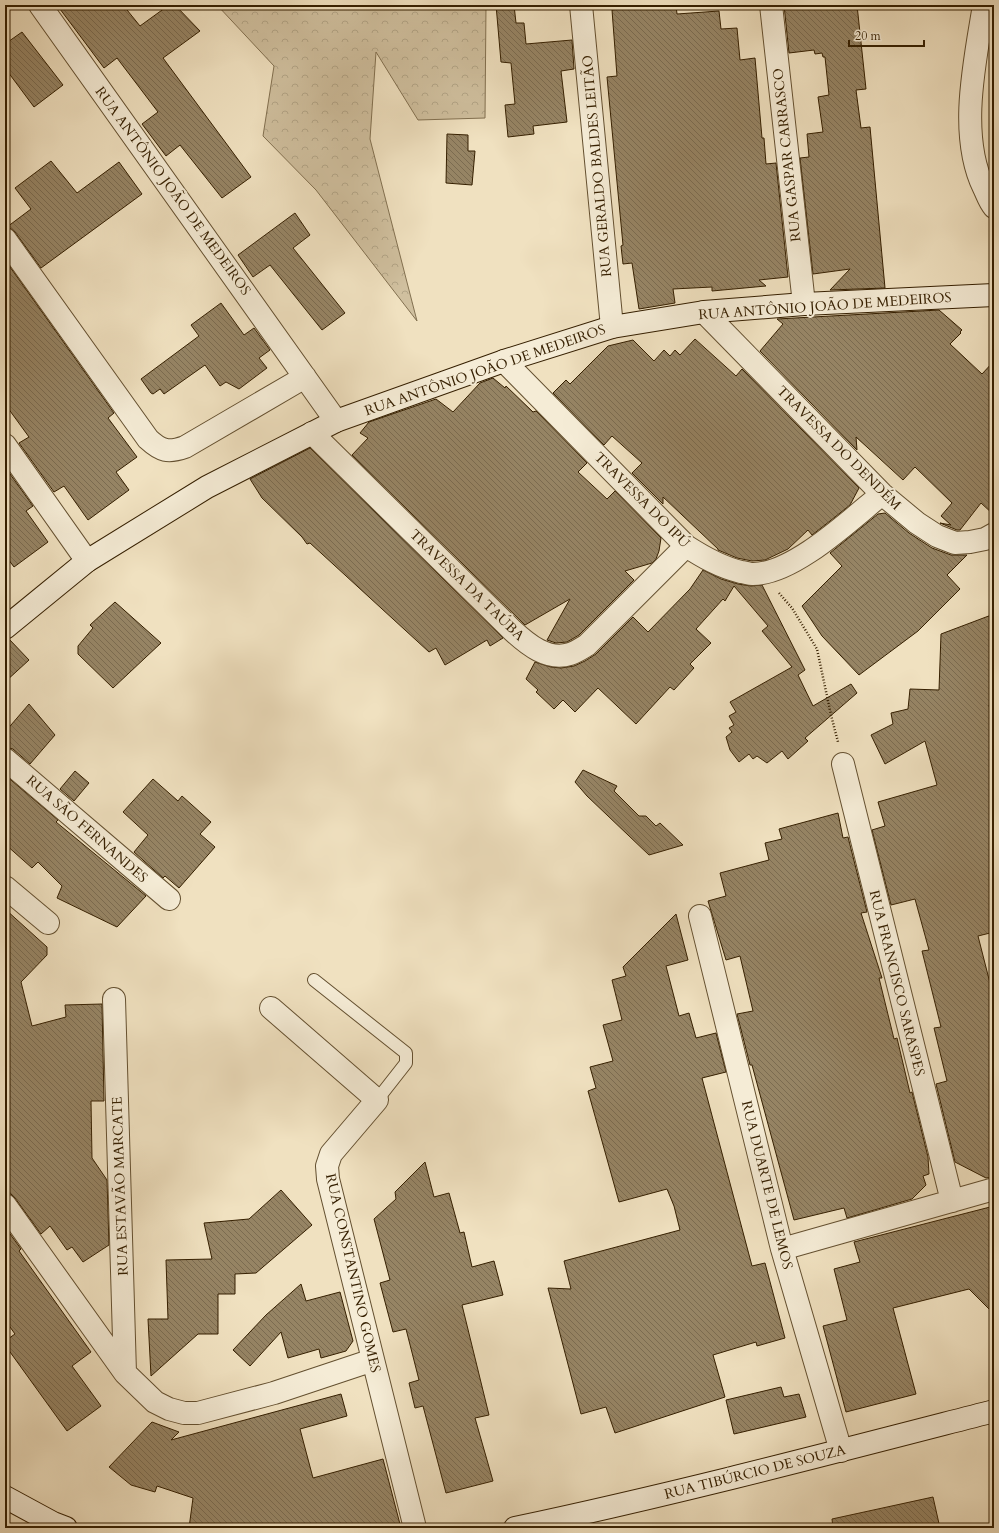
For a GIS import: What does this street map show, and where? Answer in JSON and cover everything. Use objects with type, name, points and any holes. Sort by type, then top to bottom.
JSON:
[{"type":"street","name":"RUA ANTÔNIO JOÃO DE MEDEIROS","points":[[40,5],[336,421]]},
{"type":"street","name":"RUA GERALDO BALDES LEITÃO","points":[[582,5],[612,327]]},
{"type":"street","name":"RUA GASPAR CARRASCO","points":[[771,5],[804,304]]},
{"type":"street","points":[[984,5],[973,78],[970,139],[977,174],[994,207]]},
{"type":"street","points":[[5,239],[148,439],[156,446],[164,450],[175,450],[185,446],[305,377]]},
{"type":"street","name":"RUA ANTÔNIO JOÃO DE MEDEIROS","points":[[5,628],[87,561],[207,487],[336,421],[504,361],[612,327],[704,312],[804,304],[994,295]]},
{"type":"street","name":"TRAVESSA DO DENDÉM","points":[[704,312],[882,494],[917,523],[937,536],[955,542],[970,542],[985,539],[994,534]]},
{"type":"street","name":"TRAVESSA DO IPÚ","points":[[504,361],[686,546],[704,558],[727,568],[752,574],[776,570],[805,556],[882,494]]},
{"type":"street","name":"TRAVESSA DA TAÚBA","points":[[312,433],[512,630],[540,651],[554,656],[571,654],[587,645],[686,546]]},
{"type":"street","points":[[5,445],[87,561]]},
{"type":"street","name":"RUA FRANCISCO SARASPES","points":[[841,754],[952,1201]]},
{"type":"street","name":"RUA SÃO FERNANDES","points":[[5,758],[169,899]]},
{"type":"street","points":[[5,887],[48,923]]},
{"type":"street","name":"RUA DUARTE DE LEMOS","points":[[700,916],[782,1249],[841,1451]]},
{"type":"street","name":"RUA ESTAVÃO MARCATE","points":[[114,999],[125,1373]]},
{"type":"street","points":[[271,1008],[377,1100]]},
{"type":"street","name":"RUA CONSTANTINO GOMES","points":[[377,1100],[332,1154],[327,1166],[328,1179],[415,1528]]},
{"type":"street","points":[[782,1249],[994,1189]]},
{"type":"street","points":[[5,1205],[125,1373],[155,1402],[168,1409],[184,1413],[198,1413],[274,1392],[373,1360]]},
{"type":"street","name":"RUA TIBÚRCIO DE SOUZA","points":[[515,1528],[577,1522],[994,1411]]},
{"type":"street","points":[[5,1497],[53,1523],[66,1528]]},
{"type":"lane","points":[[314,980],[406,1053],[406,1063],[377,1100]]},
{"type":"path","points":[[766,572],[792,608],[817,649],[841,754]]},
{"type":"green space","points":[[217,5],[486,5],[485,118],[418,120],[376,52],[370,139],[417,321],[316,190],[263,136],[274,66]]},
{"type":"building","points":[[57,5],[123,5],[140,26],[169,5],[175,5],[200,31],[163,58],[251,177],[222,198],[180,145],[166,156],[142,124],[158,112],[117,58],[104,68]]},
{"type":"building","points":[[496,5],[514,5],[516,23],[524,23],[526,44],[572,40],[574,69],[561,71],[567,122],[533,126],[534,134],[508,137],[505,105],[515,104],[511,63],[501,62]]},
{"type":"building","points":[[652,5],[676,5],[677,14],[719,11],[721,29],[737,28],[740,60],[755,58],[762,138],[764,138],[766,164],[776,163],[788,277],[759,280],[766,286],[712,291],[712,287],[673,289],[675,303],[639,309],[632,263],[623,264],[621,246],[623,245],[607,77],[617,76],[612,10]]},
{"type":"building","points":[[784,5],[857,5],[866,89],[856,90],[861,128],[870,127],[885,288],[830,290],[850,269],[813,274],[800,158],[809,157],[807,134],[823,132],[818,97],[829,95],[825,57],[823,57],[822,53],[815,54],[814,50],[789,53]]},
{"type":"building","points":[[22,32],[63,85],[34,107],[5,68],[5,44]]},
{"type":"building","points":[[447,134],[468,135],[468,151],[475,151],[472,185],[446,183]]},
{"type":"building","points":[[51,161],[77,193],[119,162],[142,194],[41,268],[15,232],[7,227],[31,209],[15,188]]},
{"type":"building","points":[[295,213],[310,235],[293,248],[345,313],[322,330],[270,265],[253,277],[238,255]]},
{"type":"building","points":[[5,260],[114,413],[108,418],[137,457],[116,472],[129,490],[88,520],[64,486],[54,492],[19,443],[29,437],[5,404]]},
{"type":"building","points":[[221,303],[244,335],[254,328],[270,350],[259,358],[267,368],[239,389],[226,382],[220,386],[205,365],[164,394],[160,389],[153,394],[151,393],[141,379],[199,336],[191,325]]},
{"type":"building","points":[[939,310],[962,330],[950,344],[982,374],[994,361],[994,515],[981,503],[960,530],[940,523],[951,525],[941,516],[952,503],[915,467],[903,480],[856,437],[857,450],[760,351],[783,324],[777,319]]},
{"type":"building","points":[[695,339],[736,376],[742,369],[859,488],[850,505],[812,535],[808,530],[788,549],[765,560],[752,561],[737,558],[718,550],[663,497],[663,504],[632,473],[642,463],[612,436],[604,445],[553,393],[566,380],[570,384],[608,346],[633,340],[654,361],[664,350],[670,356],[675,350],[680,355]]},
{"type":"building","points":[[493,378],[505,388],[506,386],[533,412],[536,411],[587,463],[578,472],[607,499],[615,491],[661,538],[656,559],[652,563],[625,571],[634,580],[579,635],[567,642],[556,643],[547,640],[570,599],[525,625],[352,455],[368,438],[360,433],[369,422],[436,399],[453,412],[480,383]]},
{"type":"building","points":[[310,448],[503,638],[490,646],[487,640],[445,665],[436,648],[429,652],[310,543],[307,544],[302,537],[262,498],[250,479]]},
{"type":"building","points":[[5,467],[33,506],[26,511],[48,542],[14,567],[5,555]]},
{"type":"building","points":[[885,513],[909,533],[932,548],[951,555],[967,555],[947,575],[960,589],[918,631],[859,675],[822,636],[802,606],[842,566],[830,553],[878,514]]},
{"type":"building","points":[[703,570],[721,579],[738,584],[751,586],[762,585],[805,670],[798,675],[813,706],[851,684],[857,693],[805,738],[808,741],[788,759],[782,751],[767,763],[757,756],[753,759],[749,754],[739,762],[730,750],[726,737],[732,732],[729,728],[734,725],[729,716],[736,712],[730,702],[792,667],[762,631],[768,626],[734,586],[725,601],[723,599],[696,629],[711,643],[690,664],[694,668],[674,690],[670,687],[636,724],[598,688],[575,712],[563,700],[554,709],[536,692],[538,690],[526,679],[535,662],[551,667],[561,668],[574,666],[585,661],[596,654],[633,617],[648,632],[690,589]]},
{"type":"building","points":[[115,602],[161,643],[113,688],[78,654],[78,646],[93,628],[90,625]]},
{"type":"building","points":[[994,614],[994,706],[989,705],[994,728],[994,932],[978,936],[991,987],[994,986],[994,1177],[986,1178],[955,1162],[936,1084],[947,1081],[934,1028],[941,1027],[922,951],[929,950],[915,899],[891,905],[872,830],[885,826],[878,802],[937,785],[925,741],[885,764],[871,735],[893,724],[891,713],[908,709],[910,689],[939,690],[941,634]]},
{"type":"building","points":[[9,639],[29,660],[5,682],[5,640]]},
{"type":"building","points":[[29,704],[55,735],[30,764],[13,749],[5,747],[5,732]]},
{"type":"building","points":[[583,770],[617,786],[614,791],[639,816],[646,816],[656,826],[660,823],[683,845],[649,855],[587,796],[575,782]]},
{"type":"building","points":[[75,771],[89,783],[74,801],[60,789]]},
{"type":"building","points":[[5,775],[58,820],[56,822],[146,896],[117,927],[57,898],[62,886],[38,862],[32,868],[5,844]]},
{"type":"building","points":[[153,779],[178,801],[182,796],[211,822],[200,834],[215,847],[179,888],[165,876],[163,878],[134,852],[148,835],[123,812]]},
{"type":"building","points":[[838,813],[843,838],[848,837],[867,912],[861,913],[882,978],[879,978],[894,1039],[897,1038],[910,1093],[912,1092],[928,1157],[929,1174],[923,1176],[926,1185],[912,1199],[847,1218],[844,1208],[794,1220],[737,1014],[753,1011],[740,956],[726,960],[708,901],[726,896],[720,873],[769,860],[765,843],[782,839],[779,829]]},
{"type":"building","points":[[5,909],[47,947],[47,955],[21,982],[32,1026],[66,1017],[65,1005],[102,1004],[104,1101],[91,1101],[92,1158],[107,1180],[109,1245],[83,1262],[72,1247],[67,1250],[50,1226],[41,1234],[15,1198],[11,1194],[5,1193]]},
{"type":"building","points":[[676,914],[688,960],[666,966],[679,1016],[689,1013],[696,1038],[716,1033],[726,1072],[702,1078],[752,1266],[765,1263],[785,1338],[757,1346],[756,1342],[713,1355],[725,1397],[615,1433],[606,1407],[581,1414],[548,1288],[571,1289],[564,1261],[680,1230],[674,1206],[667,1189],[619,1202],[588,1091],[596,1088],[590,1067],[613,1061],[603,1025],[622,1020],[612,980],[626,976],[623,967]]},
{"type":"building","points":[[425,1162],[434,1197],[449,1193],[460,1233],[464,1232],[472,1267],[494,1261],[503,1295],[462,1305],[489,1415],[475,1418],[493,1481],[446,1493],[423,1406],[415,1408],[409,1383],[419,1380],[406,1329],[393,1332],[380,1283],[390,1280],[374,1219],[396,1199],[395,1192]]},
{"type":"building","points":[[281,1190],[312,1225],[256,1273],[235,1274],[235,1294],[218,1294],[218,1334],[198,1334],[151,1376],[148,1319],[168,1319],[166,1260],[212,1259],[204,1223],[249,1219]]},
{"type":"building","points":[[994,1206],[994,1314],[969,1289],[893,1308],[916,1394],[846,1412],[823,1326],[847,1320],[834,1269],[860,1262],[854,1242]]},
{"type":"building","points":[[5,1227],[21,1249],[19,1251],[91,1352],[72,1366],[101,1406],[67,1431],[5,1345],[5,1341],[15,1334],[5,1320]]},
{"type":"building","points":[[301,1284],[306,1301],[340,1292],[353,1341],[346,1351],[321,1358],[319,1349],[288,1358],[281,1332],[250,1366],[233,1350],[266,1315]]},
{"type":"building","points":[[781,1387],[784,1397],[799,1394],[806,1417],[734,1434],[726,1400]]},
{"type":"building","points":[[341,1394],[347,1416],[300,1429],[313,1478],[383,1459],[401,1528],[189,1528],[193,1498],[157,1486],[155,1492],[131,1485],[109,1467],[152,1422],[179,1432],[171,1440]]},
{"type":"building","points":[[933,1497],[940,1528],[833,1528],[832,1519]]}]
